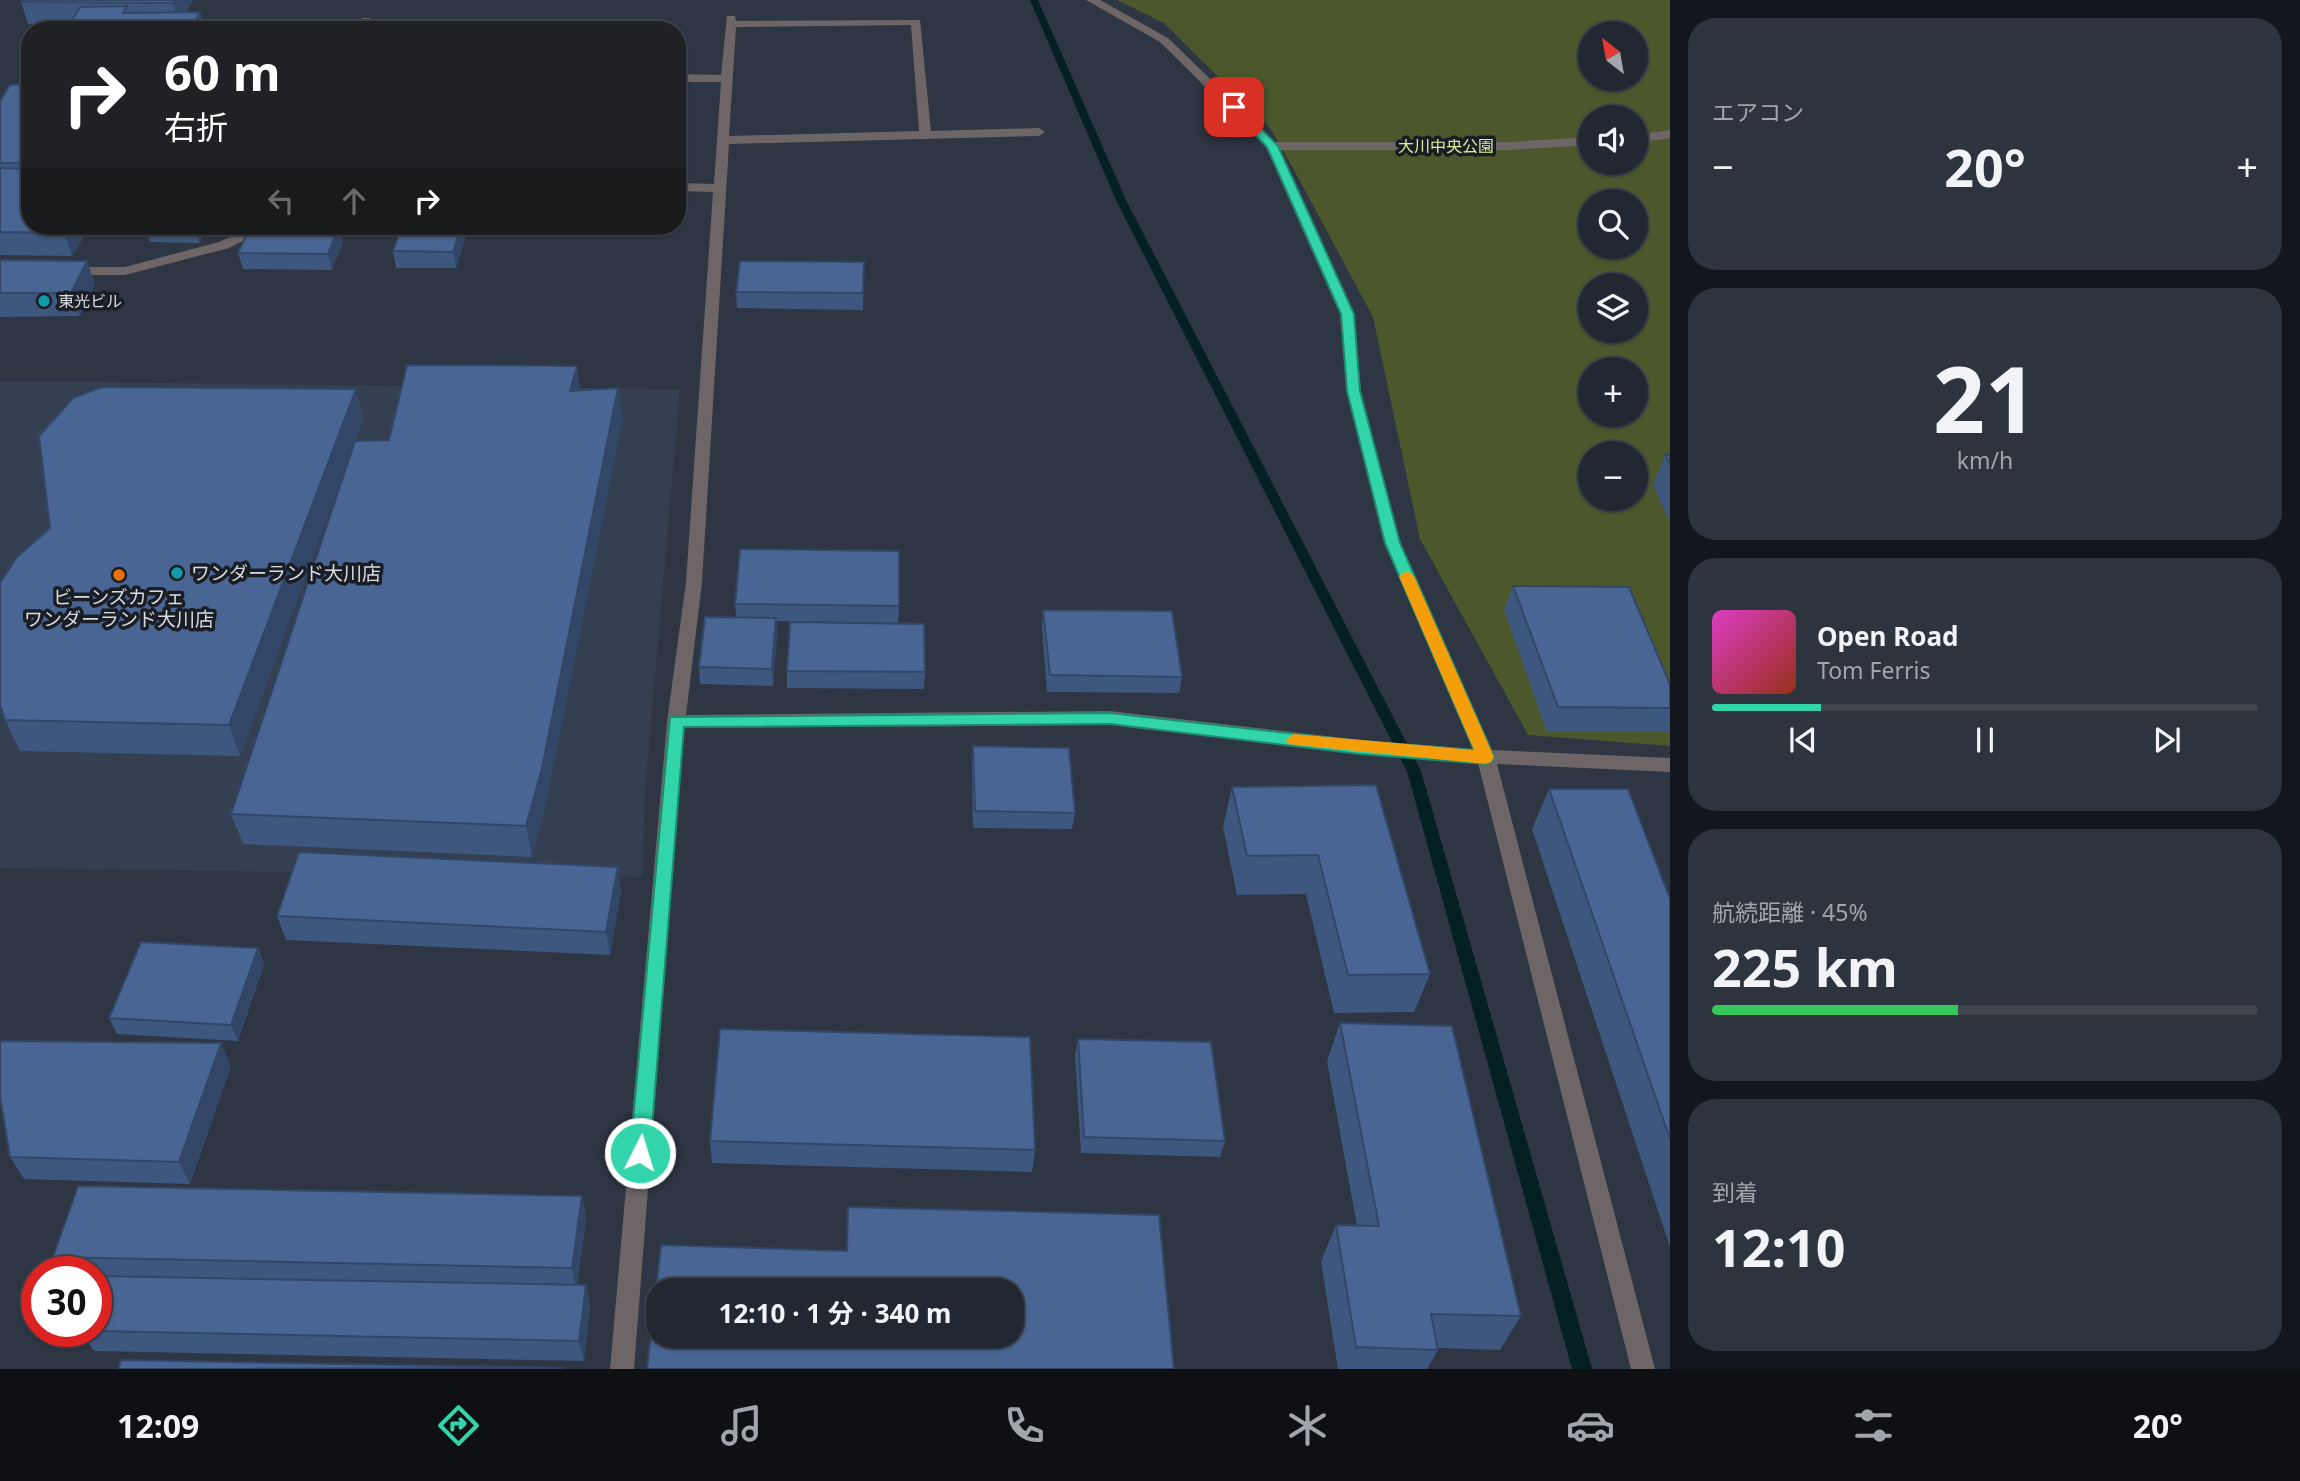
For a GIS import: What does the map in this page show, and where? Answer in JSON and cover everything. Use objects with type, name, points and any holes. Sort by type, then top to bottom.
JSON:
[{"type":"street","points":[[1092,0],[1164,40],[1272,146],[1347,314],[1354,391],[1392,543],[1486,757],[1641,1362]]},
{"type":"street","points":[[622,1369],[676,722],[694,582],[731,21],[916,22],[925,135]]},
{"type":"street","points":[[686,78],[727,79]]},
{"type":"street","points":[[723,140],[1039,132]]},
{"type":"street","points":[[1648,137],[1670,134]]},
{"type":"street","points":[[1272,146],[1509,146],[1578,142]]},
{"type":"street","points":[[686,187],[720,188]]},
{"type":"street","points":[[56,271],[125,271],[224,245],[246,235]]},
{"type":"street","points":[[676,722],[1110,719],[1366,748],[1486,757],[1670,765]]},
{"type":"shaded area","points":[[0,381],[680,389],[645,791],[642,877],[0,868]]},
{"type":"green space","name":"大川中央公園","points":[[1117,0],[1670,0],[1670,746],[1528,735],[1420,539],[1373,317],[1270,128],[1164,23]]},
{"type":"building","points":[[175,0],[173,3],[21,2]]},
{"type":"building","points":[[127,6],[123,13],[200,12],[196,21],[71,21],[80,7]]},
{"type":"building","points":[[21,84],[21,163],[0,163],[0,101],[10,85]]},
{"type":"building","points":[[0,168],[21,169],[21,232],[0,232]]},
{"type":"building","points":[[247,235],[335,235],[328,254],[238,253]]},
{"type":"building","points":[[399,235],[458,235],[453,252],[393,251]]},
{"type":"building","points":[[0,260],[87,261],[71,293],[0,293]]},
{"type":"building","points":[[740,261],[864,262],[863,293],[736,292]]},
{"type":"building","points":[[407,365],[577,366],[570,391],[618,388],[542,768],[526,826],[231,814],[355,441],[389,440]]},
{"type":"building","name":"ワンダーランド大川店","points":[[102,387],[356,389],[229,725],[5,720],[0,705],[0,583],[17,557],[50,528],[39,436],[73,398]]},
{"type":"building","points":[[740,549],[899,551],[899,606],[735,604]]},
{"type":"building","points":[[1513,586],[1629,587],[1670,684],[1670,708],[1558,707]]},
{"type":"building","points":[[1043,610],[1172,611],[1182,677],[1050,675]]},
{"type":"building","points":[[705,617],[776,618],[772,669],[699,667]]},
{"type":"building","points":[[790,622],[924,624],[925,672],[787,671]]},
{"type":"building","points":[[973,746],[1069,748],[1075,813],[975,811]]},
{"type":"building","points":[[1376,785],[1430,974],[1348,975],[1318,855],[1247,856],[1232,787]]},
{"type":"building","points":[[1549,789],[1628,789],[1670,899],[1670,1139]]},
{"type":"building","points":[[299,852],[618,867],[606,932],[277,916]]},
{"type":"building","points":[[141,942],[258,948],[231,1025],[109,1018]]},
{"type":"building","points":[[1340,1023],[1452,1026],[1521,1316],[1431,1314],[1438,1350],[1356,1347],[1336,1225],[1379,1226]]},
{"type":"building","points":[[720,1029],[1030,1037],[1035,1150],[710,1141]]},
{"type":"building","points":[[1078,1039],[1211,1042],[1225,1141],[1084,1137]]},
{"type":"building","points":[[0,1041],[221,1043],[179,1162],[10,1157],[0,1096]]},
{"type":"building","points":[[78,1186],[582,1196],[572,1268],[53,1256]]},
{"type":"building","points":[[848,1207],[1159,1215],[1174,1369],[647,1369],[649,1348],[1024,1348],[1024,1278],[657,1278],[661,1245],[847,1251]]},
{"type":"building","points":[[112,1276],[586,1285],[579,1341],[112,1331]]},
{"type":"building","points":[[121,1360],[563,1368],[118,1369]]},
{"type":"waterway","points":[[1034,0],[1121,200],[1414,771],[1582,1369]]},
{"type":"slow traffic","points":[[1294,740],[1486,757],[1407,576]]},
{"type":"place","name":"東光ビル","points":[[44,301]]},
{"type":"place","name":"ワンダーランド大川店","points":[[177,573]]},
{"type":"place","name":"ビーンズカフェ ワンダーランド大川店","points":[[119,575]]},
{"type":"route","points":[[640,1153],[676,722],[1110,719],[1360,747],[1486,757],[1392,543],[1354,391],[1347,314],[1272,146],[1234,107]]}]
